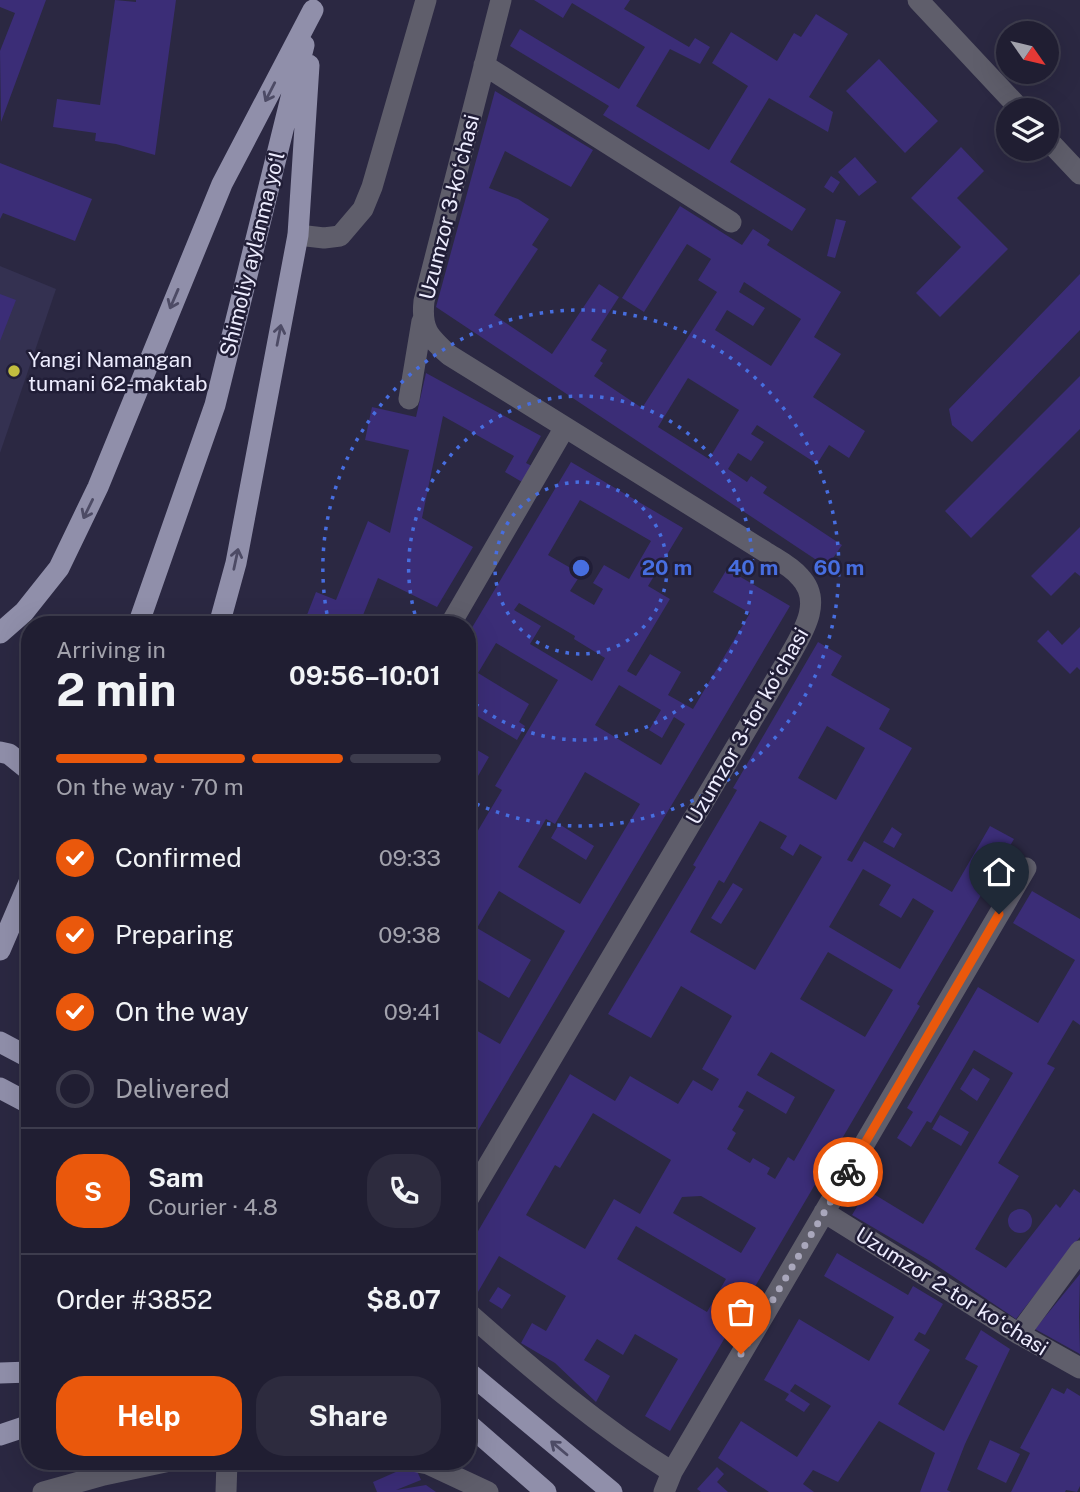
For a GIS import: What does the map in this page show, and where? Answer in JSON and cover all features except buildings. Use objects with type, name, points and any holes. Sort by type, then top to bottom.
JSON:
[{"type":"main road","points":[[221,616],[236,563],[298,235],[313,5]]},
{"type":"main road","points":[[0,633],[24,612],[59,568],[98,487],[222,184],[313,5]]},
{"type":"main road","name":"Shimoliy aylanma yoʻl","points":[[141,616],[215,405],[313,5]]},
{"type":"main road","points":[[0,752],[9,754],[21,764]]},
{"type":"main road","points":[[2,945],[21,901]]},
{"type":"main road","points":[[0,1042],[21,1053]]},
{"type":"main road","points":[[0,1088],[21,1099]]},
{"type":"main road","points":[[0,1373],[21,1372]]},
{"type":"main road","points":[[476,1379],[611,1492]]},
{"type":"main road","points":[[0,1436],[21,1428]]},
{"type":"main road","points":[[476,1431],[546,1492]]},
{"type":"street","points":[[298,235],[324,238],[340,236],[363,209],[372,187],[426,0]]},
{"type":"street","name":"Uzumzor 3-koʻchasi","points":[[501,0],[424,301],[422,321],[431,338],[449,355],[565,427]]},
{"type":"street","points":[[918,0],[1010,98]]},
{"type":"street","points":[[484,65],[731,222]]},
{"type":"street","points":[[1059,152],[1080,174]]},
{"type":"street","points":[[410,399],[422,321]]},
{"type":"street","points":[[455,616],[565,427]]},
{"type":"street","name":"Uzumzor 3-tor koʻchasi","points":[[476,1186],[784,666],[811,613],[812,598],[809,588],[799,575],[565,427]]},
{"type":"street","points":[[664,1492],[672,1472],[1026,868]]},
{"type":"street","name":"Uzumzor 2-tor koʻchasi","points":[[824,1212],[1019,1334],[1080,1368]]},
{"type":"street","points":[[1019,1334],[1080,1251]]},
{"type":"street","points":[[476,1320],[555,1389],[624,1442],[672,1472]]},
{"type":"street","points":[[43,1492],[105,1484],[145,1470]]},
{"type":"street","points":[[226,1492],[227,1470]]},
{"type":"street","points":[[440,1470],[488,1492]]},
{"type":"shaded area","name":"Yangi Namangan tumani 62-maktab","points":[[0,266],[56,289],[0,453]]},
{"type":"way so far","points":[[741,1354],[848,1172]]},
{"type":"place","name":"Yangi Namangan tumani 62-maktab","points":[[14,371]]},
{"type":"route","points":[[848,1172],[999,914]]}]
